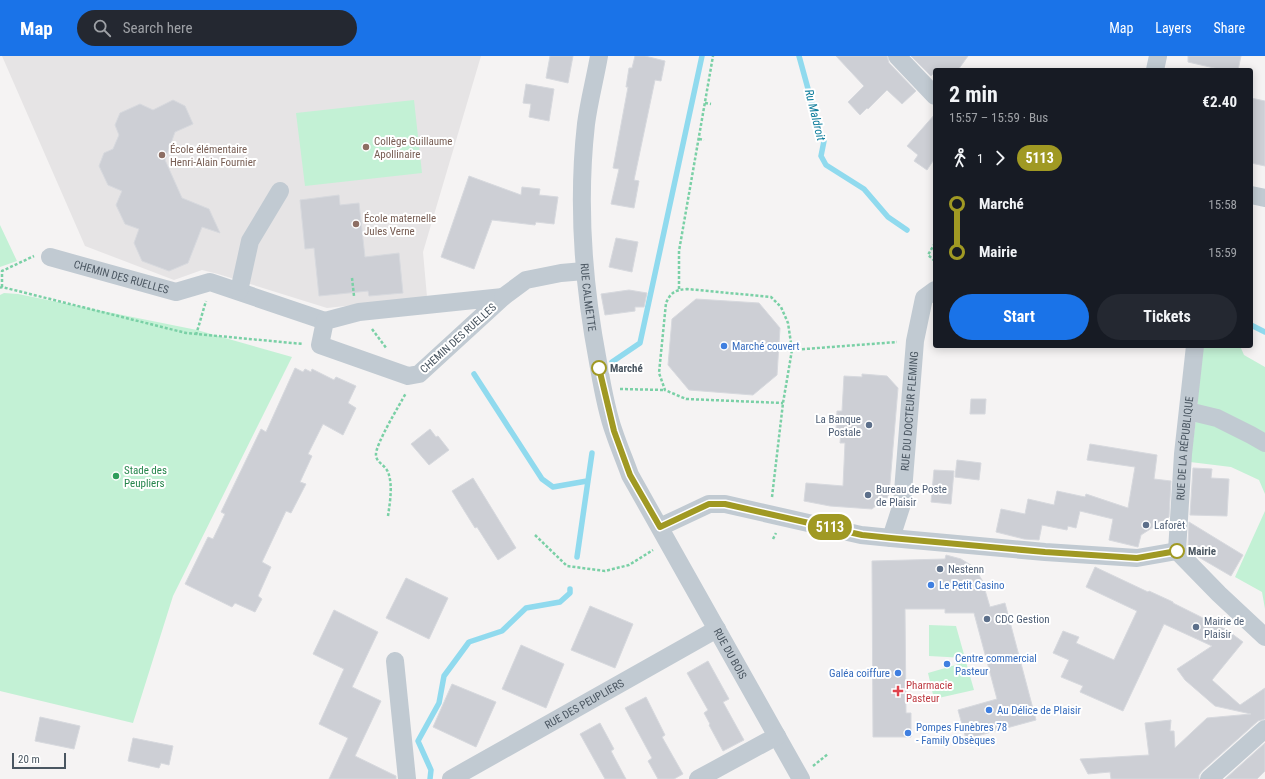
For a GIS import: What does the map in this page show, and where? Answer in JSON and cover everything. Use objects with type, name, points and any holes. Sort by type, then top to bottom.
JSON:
[{"type":"street","name":"RUE CALMETTE","points":[[599,56],[586,124],[581,227],[584,271],[593,338],[614,431],[630,475],[660,527]]},
{"type":"street","points":[[897,56],[933,94]]},
{"type":"street","points":[[1155,68],[1158,56]]},
{"type":"street","points":[[239,292],[250,241],[280,191]]},
{"type":"street","points":[[1253,195],[1265,198]]},
{"type":"street","name":"CHEMIN DES RUELLES","points":[[50,257],[176,292],[210,282],[325,321],[359,312],[503,297]]},
{"type":"street","name":"CHEMIN DES RUELLES","points":[[320,346],[408,376],[419,374],[503,297],[526,280],[561,273],[584,271]]},
{"type":"street","name":"RUE DU DOCTEUR FLEMING","points":[[891,538],[902,504],[915,341],[924,298],[933,291]]},
{"type":"street","points":[[320,346],[325,321]]},
{"type":"street","name":"RUE DE LA RÉPUBLIQUE","points":[[1177,551],[1183,454],[1195,348]]},
{"type":"street","points":[[1188,412],[1218,418],[1265,443]]},
{"type":"street","points":[[660,527],[709,504],[725,504],[862,535],[1045,552],[1137,558],[1177,551],[1265,638]]},
{"type":"street","name":"RUE DU BOIS","points":[[660,527],[801,779]]},
{"type":"street","name":"RUE DES PEUPLIERS","points":[[451,779],[717,629]]},
{"type":"street","points":[[394,661],[406,779]]},
{"type":"street","points":[[1209,779],[1265,729]]},
{"type":"street","points":[[698,779],[778,736]]},
{"type":"path","points":[[679,289],[679,251],[713,56]]},
{"type":"path","points":[[705,103],[711,104]]},
{"type":"path","points":[[699,139],[704,140]]},
{"type":"path","points":[[933,246],[928,255],[933,259]]},
{"type":"path","points":[[50,257],[32,256],[1,270],[1,288],[196,335],[320,346]]},
{"type":"path","points":[[770,514],[783,403],[792,350],[788,323],[781,307],[771,297],[687,289],[679,289],[670,294],[666,303],[659,373],[665,390],[686,399],[783,403]]},
{"type":"path","points":[[196,335],[203,313]]},
{"type":"path","points":[[792,350],[915,341]]},
{"type":"path","points":[[388,516],[391,488],[388,473],[384,465],[378,461],[376,454],[379,444],[407,390]]},
{"type":"path","points":[[535,535],[568,566],[604,571],[629,565],[655,550]]},
{"type":"shaded area","points":[[2,56],[481,56],[423,252],[427,297],[327,308],[202,270],[174,280],[85,246]]},
{"type":"green space","points":[[414,100],[422,173],[305,186],[296,113]]},
{"type":"green space","points":[[0,225],[17,261],[0,267]]},
{"type":"green space","name":"Stade des Peupliers","points":[[4,293],[18,294],[197,330],[292,357],[173,596],[133,723],[0,691],[0,295]]},
{"type":"green space","points":[[1201,348],[1241,348],[1244,355],[1265,367],[1265,494],[1259,480],[1231,467],[1190,462],[1197,412]]},
{"type":"green space","points":[[1265,511],[1265,609],[1262,592],[1235,577]]},
{"type":"green space","points":[[929,625],[956,626],[965,658],[929,656]]},
{"type":"green space","points":[[966,662],[974,690],[934,699],[928,673]]},
{"type":"building","points":[[550,56],[573,56],[568,83],[546,78]]},
{"type":"building","points":[[635,56],[645,56],[665,61],[661,81],[655,80],[634,180],[639,181],[634,208],[611,204],[619,169],[613,168],[628,87],[626,87],[629,68],[632,68]]},
{"type":"building","points":[[836,56],[887,56],[889,63],[916,91],[902,104],[887,90],[860,115],[848,102],[864,86]]},
{"type":"building","points":[[911,56],[968,56],[959,68],[933,68],[933,74],[931,76]]},
{"type":"building","points":[[1188,56],[1241,56],[1238,68],[1214,68],[1188,62]]},
{"type":"building","points":[[526,84],[554,89],[549,121],[529,117],[531,104],[523,103]]},
{"type":"building","points":[[1253,98],[1265,101],[1265,166],[1253,163]]},
{"type":"building","points":[[173,100],[185,106],[193,124],[175,132],[165,160],[182,198],[209,209],[220,233],[202,227],[188,263],[169,271],[142,261],[134,243],[139,229],[125,224],[116,205],[122,191],[108,185],[99,166],[104,153],[113,149],[119,135],[115,125],[120,113],[140,104],[153,110]]},
{"type":"building","points":[[933,116],[933,161],[927,170],[914,161],[918,155],[907,146]]},
{"type":"building","points":[[469,176],[521,195],[522,187],[540,189],[539,195],[558,197],[554,224],[536,222],[535,225],[492,220],[474,269],[441,257]]},
{"type":"building","points":[[339,195],[340,205],[359,203],[365,257],[399,253],[403,293],[369,296],[368,291],[319,296],[314,248],[305,249],[300,200]]},
{"type":"building","points":[[616,238],[638,242],[632,272],[609,267]]},
{"type":"building","points":[[629,290],[647,293],[644,307],[635,307],[635,311],[605,315],[601,294]]},
{"type":"building","name":"Marché couvert","points":[[696,299],[759,303],[780,328],[777,375],[753,395],[689,390],[668,365],[672,319]]},
{"type":"building","points":[[295,368],[303,372],[305,369],[311,372],[312,369],[334,380],[336,377],[356,386],[348,403],[356,408],[343,435],[323,424],[308,454],[312,456],[300,482],[306,484],[291,513],[286,511],[262,562],[271,567],[258,596],[262,599],[255,612],[235,603],[232,607],[185,584],[208,537],[213,539],[225,514],[221,512],[261,429],[266,432]]},
{"type":"building","points":[[862,374],[887,376],[898,388],[889,495],[887,498],[881,497],[877,505],[872,509],[830,506],[804,501],[806,483],[843,486],[845,443],[840,443],[841,432],[836,432],[837,411],[842,411],[844,376],[862,377]]},
{"type":"building","points":[[971,399],[986,399],[985,414],[970,414]]},
{"type":"building","points":[[430,429],[436,437],[438,436],[449,450],[429,465],[411,444]]},
{"type":"building","points":[[1090,444],[1157,455],[1154,479],[1171,481],[1169,517],[1141,535],[1138,547],[1109,540],[1113,519],[1080,511],[1076,528],[1068,526],[1067,530],[1042,525],[1039,540],[1024,539],[996,532],[1001,509],[1025,514],[1028,499],[1054,505],[1057,491],[1085,497],[1086,494],[1128,508],[1135,467],[1087,460]]},
{"type":"building","points":[[957,460],[981,463],[979,480],[955,477]]},
{"type":"building","points":[[1193,468],[1212,469],[1211,478],[1229,479],[1227,516],[1190,515]]},
{"type":"building","points":[[934,470],[954,471],[951,504],[931,502]]},
{"type":"building","points":[[473,478],[516,548],[498,560],[477,527],[475,528],[452,491]]},
{"type":"building","points":[[1189,522],[1243,555],[1231,576],[1195,555],[1188,547]]},
{"type":"building","points":[[946,555],[961,559],[974,567],[982,580],[990,607],[1005,603],[1036,720],[966,739],[958,710],[997,699],[974,613],[945,613],[945,609],[905,609],[906,713],[911,713],[911,737],[873,737],[872,561],[945,559]]},
{"type":"building","points":[[1095,567],[1173,602],[1227,630],[1243,642],[1212,680],[1240,705],[1265,688],[1265,719],[1258,721],[1202,771],[1199,775],[1199,779],[1111,779],[1110,772],[1088,774],[1080,759],[1149,755],[1145,723],[1171,720],[1170,731],[1174,731],[1175,748],[1207,718],[1251,714],[1215,706],[1185,680],[1177,669],[1212,646],[1164,624],[1123,711],[1080,692],[1083,686],[1061,677],[1069,660],[1053,653],[1063,631],[1079,637],[1076,643],[1114,660],[1137,611],[1086,587]]},
{"type":"building","points":[[406,578],[448,598],[429,639],[386,618]]},
{"type":"building","points":[[590,606],[633,624],[615,668],[571,650]]},
{"type":"building","points":[[334,610],[378,632],[352,687],[381,701],[355,756],[396,776],[396,779],[329,779],[348,738],[319,724],[344,669],[313,654]]},
{"type":"building","points":[[521,645],[564,664],[546,708],[502,689]]},
{"type":"building","points":[[708,661],[729,699],[723,702],[744,740],[723,751],[704,713],[708,710],[687,673]]},
{"type":"building","points":[[452,684],[496,702],[476,747],[433,727]]},
{"type":"building","points":[[646,697],[665,735],[662,737],[683,774],[674,779],[658,779],[648,761],[652,758],[625,708]]},
{"type":"building","points":[[40,717],[80,726],[74,749],[35,741]]},
{"type":"building","points":[[600,723],[614,749],[611,751],[626,779],[605,779],[580,734]]},
{"type":"building","points":[[133,738],[173,746],[169,765],[161,763],[159,768],[128,761]]},
{"type":"building","points":[[1265,743],[1265,771],[1257,779],[1225,779]]},
{"type":"waterway","points":[[612,362],[640,343],[702,56]]},
{"type":"waterway","name":"Ru Maldroit","points":[[799,56],[813,107],[814,121],[824,141],[821,156],[826,165],[864,189],[888,217],[907,230]]},
{"type":"waterway","name":"Ru Maldroit","points":[[1253,326],[1265,332]]},
{"type":"waterway","points":[[474,374],[542,479],[553,487],[587,481]]},
{"type":"waterway","points":[[577,557],[592,453]]},
{"type":"waterway","points":[[430,779],[431,770],[418,741],[439,703],[444,676],[469,642],[502,631],[526,608],[560,602],[570,593],[570,589]]},
{"type":"bus line","name":"5113","points":[[599,368],[614,431],[630,475],[660,527],[709,504],[725,504],[862,535],[1045,552],[1137,558],[1177,551]]},
{"type":"place","name":"Collège Guillaume Apollinaire","points":[[366,147]]},
{"type":"place","name":"École élémentaire Henri-Alain Fournier","points":[[162,155]]},
{"type":"place","name":"École maternelle Jules Verne","points":[[356,224]]},
{"type":"place","name":"Marché couvert","points":[[724,346]]},
{"type":"place","name":"Marché","points":[[599,368]]},
{"type":"place","name":"La Banque Postale","points":[[869,425]]},
{"type":"place","name":"Stade des Peupliers","points":[[116,476]]},
{"type":"place","name":"Bureau de Poste de Plaisir","points":[[868,495]]},
{"type":"place","name":"Laforêt","points":[[1146,525]]},
{"type":"place","name":"Mairie","points":[[1177,551]]},
{"type":"place","name":"Nestenn","points":[[940,569]]},
{"type":"place","name":"Le Petit Casino","points":[[931,585]]},
{"type":"place","name":"CDC Gestion","points":[[987,619]]},
{"type":"place","name":"Mairie de Plaisir","points":[[1196,627]]},
{"type":"place","name":"Centre commercial Pasteur","points":[[947,664]]},
{"type":"place","name":"Galéa coiffure","points":[[898,673]]},
{"type":"place","name":"Pharmacie Pasteur","points":[[898,691]]},
{"type":"place","name":"Au Délice de Plaisir","points":[[989,710]]},
{"type":"place","name":"Pompes Funèbres 78 - Family Obsèques","points":[[908,733]]}]
